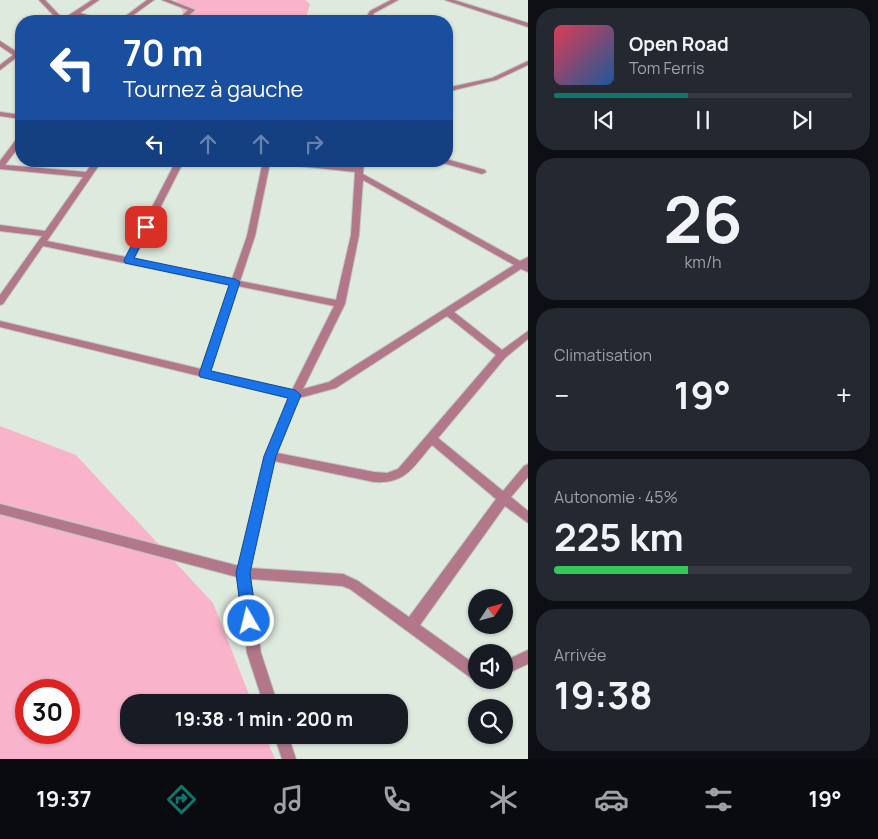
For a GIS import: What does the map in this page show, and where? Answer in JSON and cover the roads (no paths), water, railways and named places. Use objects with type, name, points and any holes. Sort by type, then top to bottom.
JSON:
[{"type":"street","points":[[76,14],[96,0]]},
{"type":"street","points":[[130,15],[151,0]]},
{"type":"street","points":[[165,0],[192,10],[186,15]]},
{"type":"street","points":[[370,15],[372,12],[395,0]]},
{"type":"street","points":[[448,0],[528,26]]},
{"type":"street","points":[[45,1],[58,15]]},
{"type":"street","points":[[76,14],[80,15]]},
{"type":"street","points":[[0,43],[15,50]]},
{"type":"street","points":[[0,68],[15,55]]},
{"type":"street","points":[[453,88],[494,79],[528,62]]},
{"type":"street","points":[[0,114],[15,116]]},
{"type":"street","points":[[0,166],[15,147]]},
{"type":"street","points":[[453,163],[482,172]]},
{"type":"street","points":[[0,166],[89,175]]},
{"type":"street","points":[[0,302],[94,167]]},
{"type":"street","points":[[128,260],[177,167]]},
{"type":"street","points":[[204,374],[251,236],[266,167]]},
{"type":"street","points":[[0,324],[295,395],[332,385],[447,311],[525,264],[360,169],[338,167]]},
{"type":"street","points":[[267,694],[254,653],[243,573],[270,456],[295,395],[340,304],[355,235],[360,169]]},
{"type":"street","points":[[0,228],[48,234]]},
{"type":"street","points":[[41,243],[340,304]]},
{"type":"street","points":[[447,311],[502,355]]},
{"type":"street","points":[[270,456],[388,478],[402,472],[502,355],[528,334]]},
{"type":"street","points":[[432,439],[528,518]]},
{"type":"street","points":[[411,626],[503,499],[528,469]]},
{"type":"street","points":[[0,510],[243,573],[343,580],[354,585],[468,667]]},
{"type":"street","points":[[513,664],[528,657]]},
{"type":"street","points":[[284,744],[289,759]]}]
